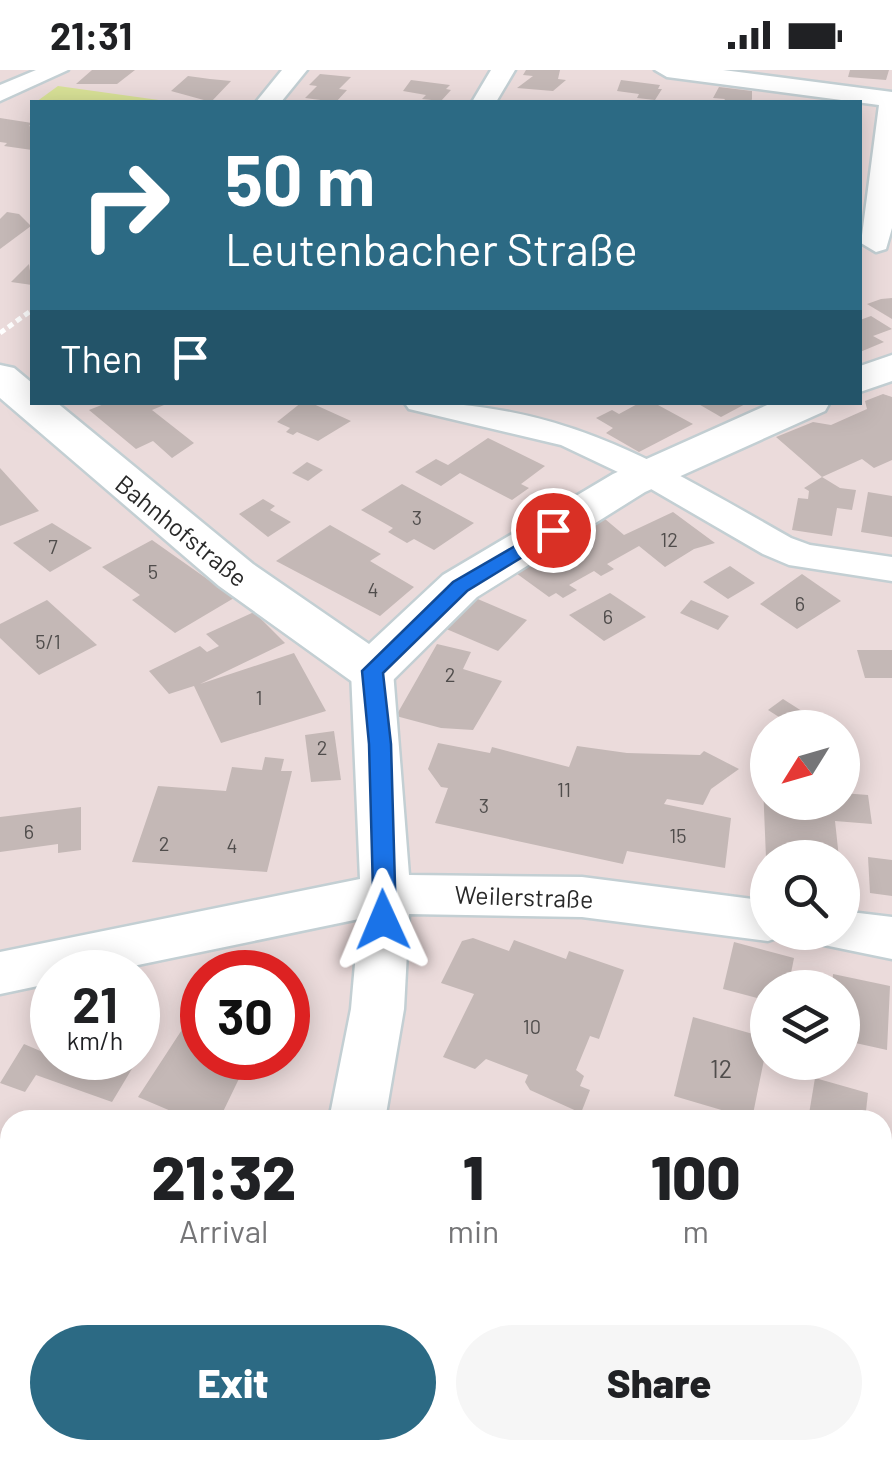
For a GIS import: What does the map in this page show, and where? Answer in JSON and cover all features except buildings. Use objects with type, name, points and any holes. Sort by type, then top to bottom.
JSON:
[{"type":"street","points":[[0,94],[56,70]]},
{"type":"street","points":[[270,100],[295,70]]},
{"type":"street","points":[[485,100],[502,70]]},
{"type":"street","points":[[666,70],[892,99],[876,243]]},
{"type":"street","points":[[689,100],[697,74]]},
{"type":"street","points":[[862,379],[892,367]]},
{"type":"street","name":"Bahnhofstraße","points":[[0,377],[30,402]]},
{"type":"street","name":"Bahnhofstraße","points":[[33,405],[236,575],[372,671]]},
{"type":"street","points":[[433,405],[574,437],[652,474],[777,546],[803,556],[892,568]]},
{"type":"street","points":[[359,1110],[379,1013],[383,894],[380,744],[372,671],[460,586],[652,474],[803,405]]},
{"type":"street","name":"Weilerstraße","points":[[0,973],[383,894],[582,896],[750,919]]},
{"type":"street","points":[[860,934],[892,938]]},
{"type":"path","points":[[0,333],[30,311]]},
{"type":"green space","points":[[58,86],[159,100],[39,100]]},
{"type":"route","points":[[383,920],[380,744],[372,671],[460,586],[553,530]]}]
